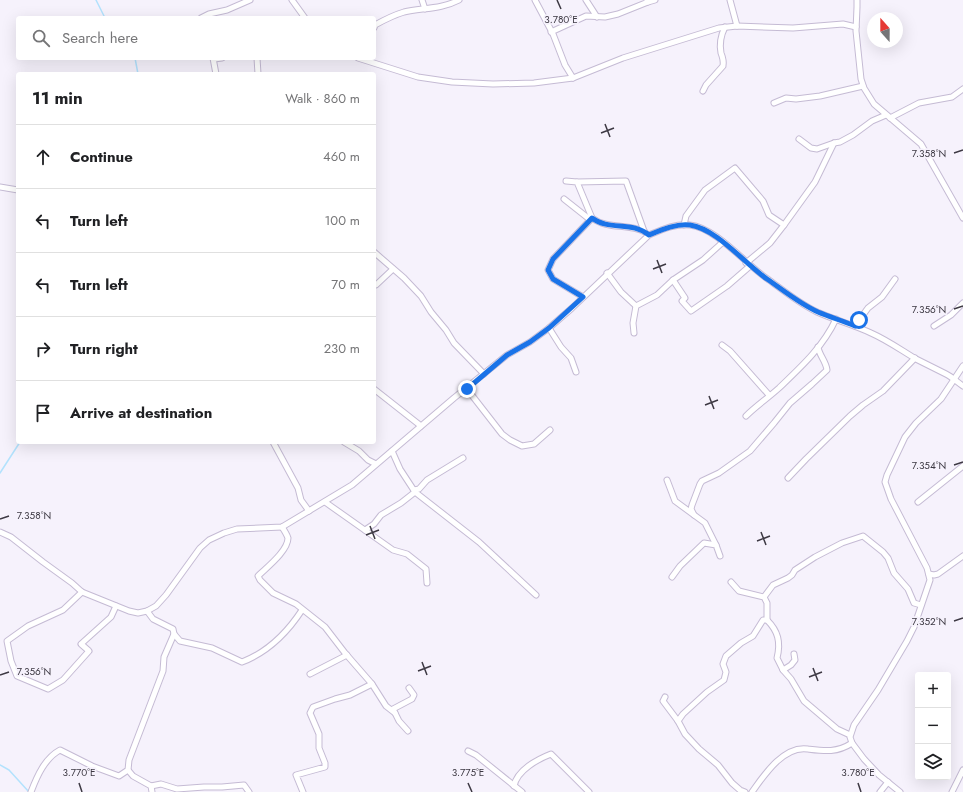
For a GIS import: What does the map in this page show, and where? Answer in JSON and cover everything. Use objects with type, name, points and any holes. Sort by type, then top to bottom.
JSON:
[{"type":"street","points":[[205,16],[227,10],[250,0]]},
{"type":"street","points":[[292,0],[304,16]]},
{"type":"street","points":[[422,0],[425,9]]},
{"type":"street","points":[[376,24],[404,12],[450,5],[459,0]]},
{"type":"street","points":[[535,0],[552,32],[565,65],[573,78]]},
{"type":"street","points":[[586,0],[597,17]]},
{"type":"street","points":[[552,32],[586,16],[605,17],[618,14],[647,1],[655,0]]},
{"type":"street","points":[[730,0],[737,26]]},
{"type":"street","points":[[857,0],[858,7],[856,26],[861,79],[868,97],[874,104],[921,144],[962,211],[963,218]]},
{"type":"street","points":[[369,60],[418,76],[452,82],[493,84],[534,83],[573,78],[656,46],[725,27],[793,28],[843,24],[856,26]]},
{"type":"street","points":[[703,91],[706,85],[723,66],[721,37],[725,27]]},
{"type":"street","points":[[213,60],[216,72]]},
{"type":"street","points":[[257,60],[258,72]]},
{"type":"street","points":[[774,103],[786,98],[796,99],[820,96],[863,86]]},
{"type":"street","points":[[799,139],[814,149],[834,142],[840,142],[853,136],[872,121],[918,103],[952,97],[963,89]]},
{"type":"street","points":[[673,280],[685,298],[682,301],[691,311],[727,286],[770,243],[784,225],[815,182],[834,142]]},
{"type":"street","points":[[684,225],[686,216],[706,190],[735,168],[763,201],[770,215],[784,225]]},
{"type":"street","points":[[566,182],[626,181],[644,231]]},
{"type":"street","points":[[577,182],[592,218]]},
{"type":"street","points":[[0,187],[16,190]]},
{"type":"street","points":[[564,199],[588,218],[592,218],[602,224],[631,227],[644,231],[649,235]]},
{"type":"street","points":[[583,297],[553,279],[548,270],[553,259],[592,218]]},
{"type":"street","points":[[0,532],[11,537],[82,592],[138,613],[147,611],[156,606],[166,595],[200,548],[209,540],[224,533],[238,529],[282,527],[325,502],[352,484],[507,355],[530,342],[549,328],[649,235],[661,230],[684,225],[690,225],[703,229],[723,242],[765,278],[806,306],[884,339],[915,358],[946,374],[963,386]]},
{"type":"street","points":[[636,306],[657,295],[673,280],[703,260],[723,242]]},
{"type":"street","points":[[376,254],[404,278],[421,296],[430,312],[446,330],[454,343],[484,374]]},
{"type":"street","points":[[376,285],[393,269]]},
{"type":"street","points":[[608,273],[621,292],[636,306]]},
{"type":"street","points":[[855,326],[868,308],[882,297],[895,279]]},
{"type":"street","points":[[934,326],[951,315],[963,303]]},
{"type":"street","points":[[634,333],[633,323],[636,306]]},
{"type":"street","points":[[746,416],[801,368],[815,352],[836,318]]},
{"type":"street","points":[[549,328],[560,347],[571,358],[576,372]]},
{"type":"street","points":[[722,345],[730,351],[769,395]]},
{"type":"street","points":[[694,515],[691,509],[702,481],[719,473],[750,451],[790,403],[827,370],[826,365],[818,351],[818,347]]},
{"type":"street","points":[[788,478],[859,409],[883,391],[915,358]]},
{"type":"street","points":[[900,792],[864,759],[852,743],[850,735],[854,725],[878,690],[907,641],[930,580],[929,574],[891,499],[885,482],[905,437],[924,415],[941,399],[963,366]]},
{"type":"street","points":[[467,389],[502,434],[522,446],[534,444],[550,430]]},
{"type":"street","points":[[376,391],[421,426]]},
{"type":"street","points":[[274,444],[298,488],[301,500],[309,511]]},
{"type":"street","points":[[347,444],[359,451],[368,460],[376,464]]},
{"type":"street","points":[[392,451],[400,469],[414,491],[479,542],[536,594]]},
{"type":"street","points":[[365,530],[374,524],[381,515],[401,503],[414,491],[419,490],[427,480],[463,458]]},
{"type":"street","points":[[918,502],[944,483],[963,466]]},
{"type":"street","points":[[667,480],[675,501],[705,523],[720,556]]},
{"type":"street","points":[[325,502],[393,550],[407,554],[426,569],[427,583]]},
{"type":"street","points":[[282,527],[288,537],[287,545],[258,576],[260,580],[273,593],[296,604],[325,627],[346,655],[372,684],[386,706],[395,712]]},
{"type":"street","points":[[764,597],[773,585],[792,576],[795,570],[810,560],[842,543],[863,536],[883,552],[888,558],[894,573],[909,592],[914,603],[921,605]]},
{"type":"street","points":[[672,577],[680,566],[704,543],[716,545]]},
{"type":"street","points":[[929,574],[938,574],[962,559]]},
{"type":"street","points":[[731,582],[739,590],[764,597],[767,603],[767,620],[774,627],[778,638],[779,649],[777,658],[783,670],[789,675],[807,704],[837,729],[850,735]]},
{"type":"street","points":[[82,592],[63,610],[28,626],[7,641],[16,676],[48,689],[63,680],[89,651],[81,644],[111,617],[116,606]]},
{"type":"street","points":[[147,611],[153,619],[172,629],[180,641],[212,648],[242,662],[256,656],[276,641],[294,622],[302,610]]},
{"type":"street","points":[[678,721],[683,714],[707,692],[724,680],[726,672],[723,664],[726,656],[741,643],[753,636],[763,620],[767,620]]},
{"type":"street","points":[[174,634],[164,657],[163,670],[129,760],[128,770],[133,776],[151,786],[161,784],[177,789],[244,785],[249,792]]},
{"type":"street","points":[[783,670],[791,665],[795,660],[794,654]]},
{"type":"street","points":[[310,674],[346,655]]},
{"type":"street","points":[[303,792],[296,775],[325,767],[319,748],[319,734],[310,713],[313,707],[350,695],[372,684]]},
{"type":"street","points":[[408,731],[399,721],[393,709],[412,699],[414,695],[409,688]]},
{"type":"street","points":[[665,697],[663,702],[678,721],[684,734],[718,765],[732,783],[740,790],[745,792]]},
{"type":"street","points":[[752,792],[770,768],[786,754],[806,748],[814,750],[838,750],[852,743]]},
{"type":"street","points":[[31,792],[36,779],[52,754],[60,750],[92,766],[119,776],[128,770]]},
{"type":"street","points":[[468,751],[476,755],[522,792]]},
{"type":"street","points":[[514,786],[516,778],[520,774],[535,762],[551,754],[589,792]]},
{"type":"street","points":[[952,792],[963,770]]},
{"type":"street","points":[[880,792],[888,782]]},
{"type":"street","points":[[151,786],[152,792]]},
{"type":"waterway","points":[[96,0],[104,16]]},
{"type":"waterway","points":[[135,60],[138,72]]},
{"type":"waterway","points":[[0,473],[19,444]]},
{"type":"waterway","points":[[0,765],[9,770],[29,792]]},
{"type":"route","points":[[467,389],[507,355],[530,342],[549,328],[583,297],[553,279],[548,270],[553,259],[592,218],[602,224],[631,227],[644,231],[649,235],[671,227],[684,225],[690,225],[703,229],[723,242],[765,278],[806,306],[855,326],[859,320]]}]
